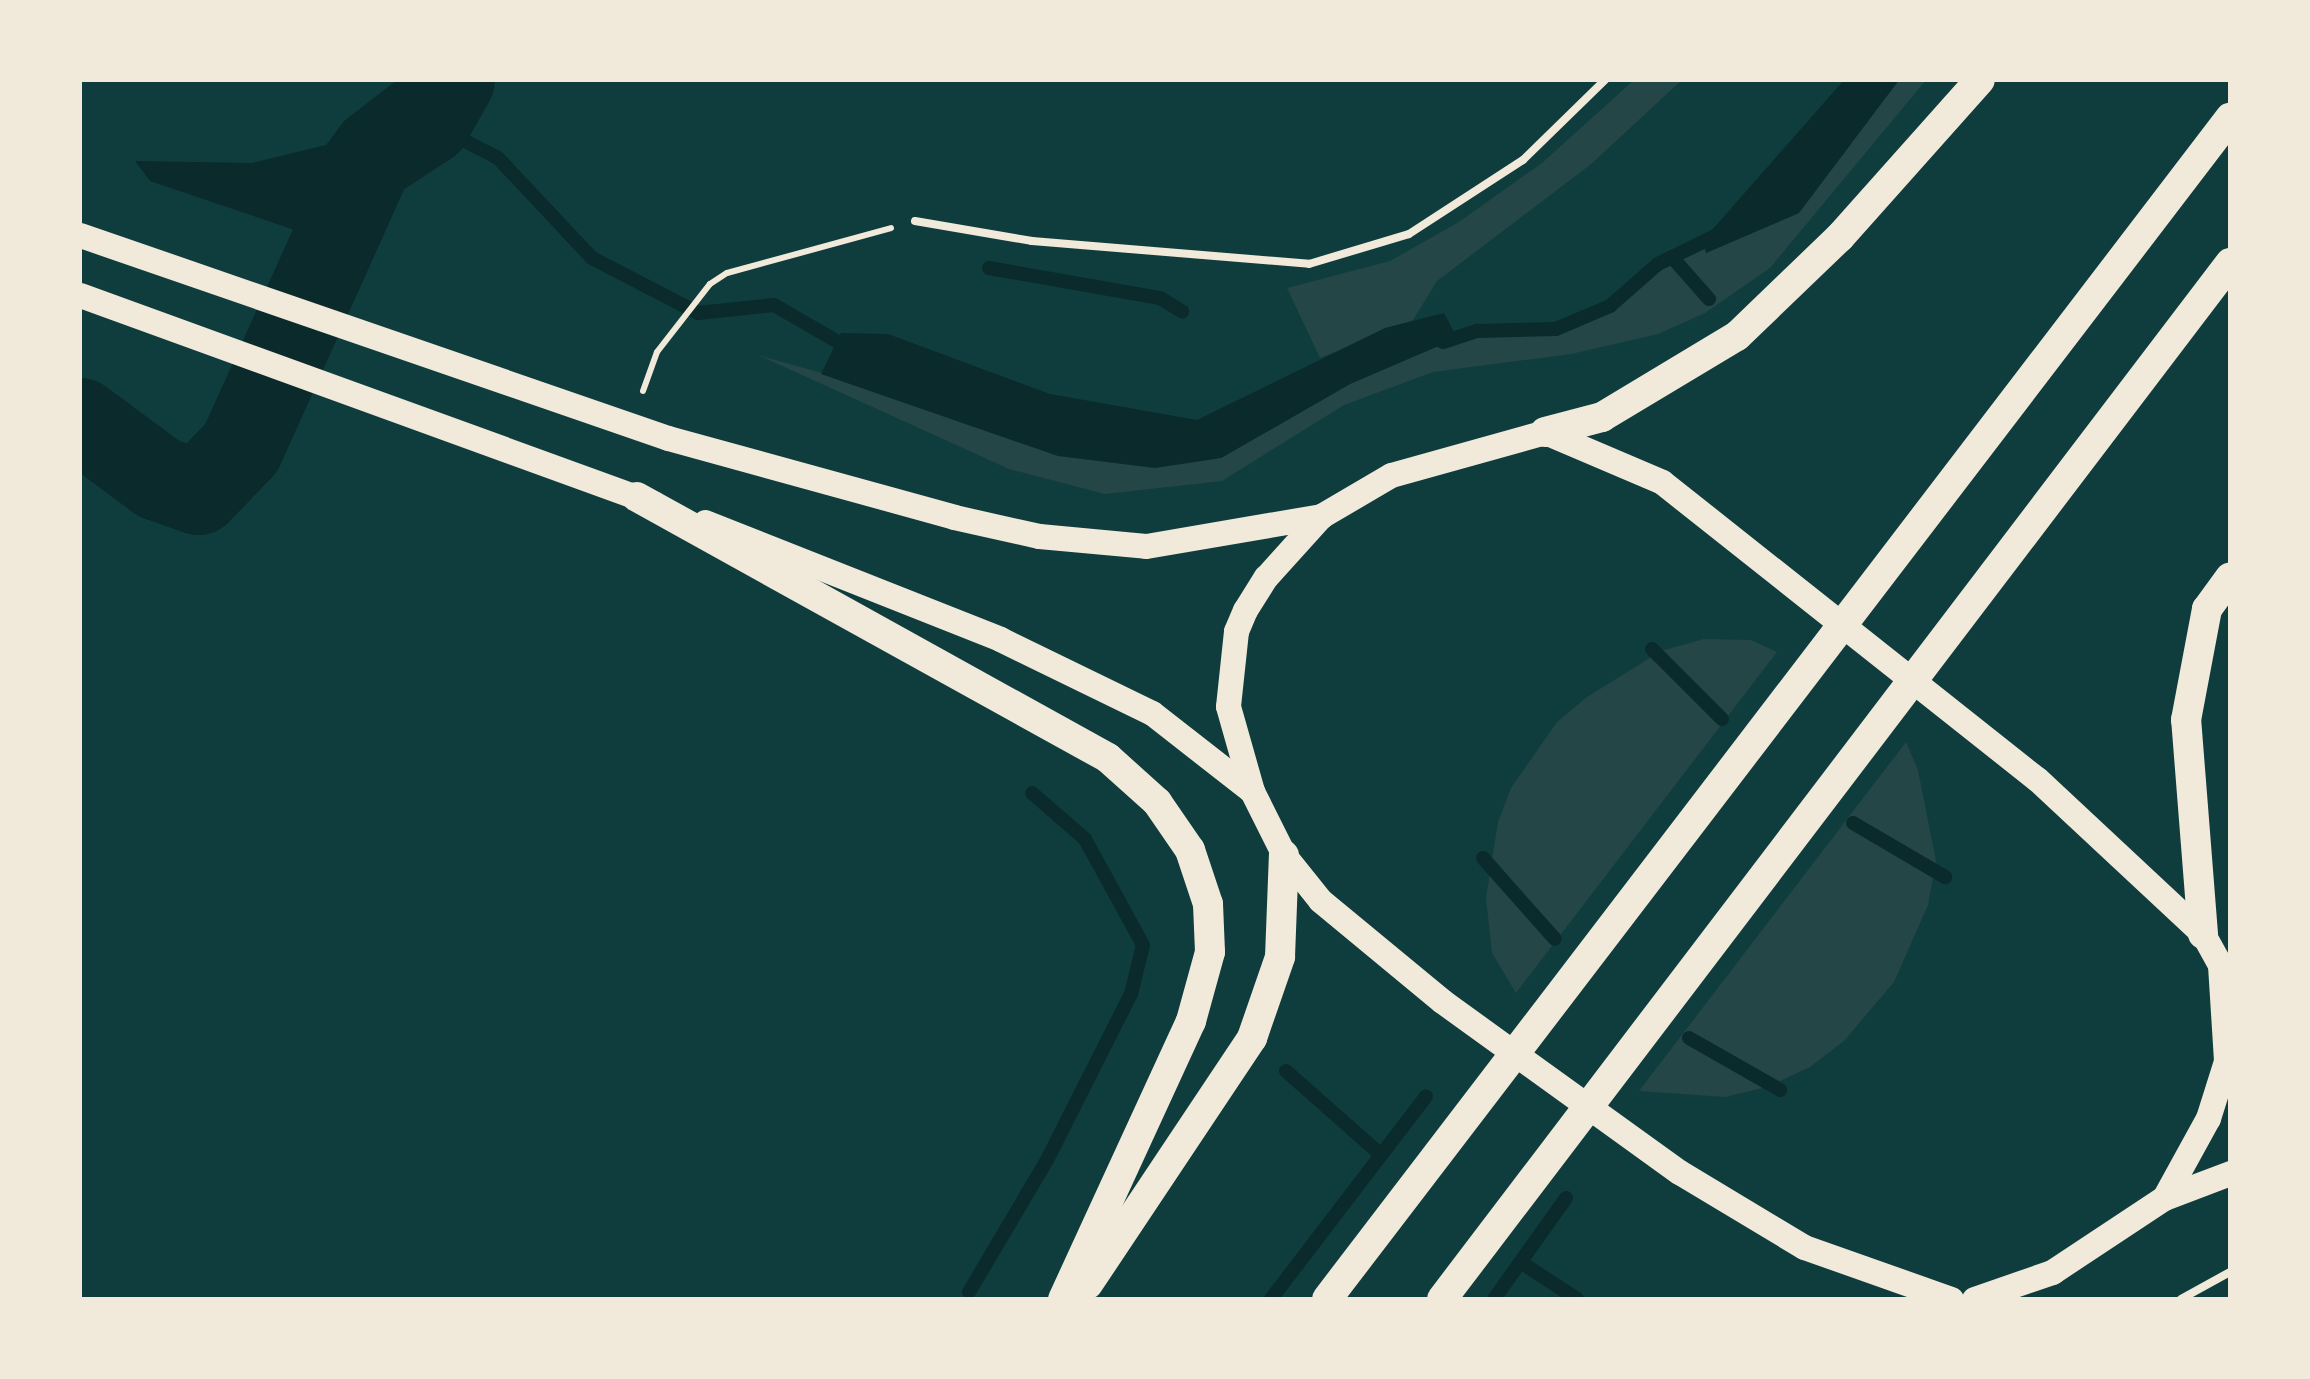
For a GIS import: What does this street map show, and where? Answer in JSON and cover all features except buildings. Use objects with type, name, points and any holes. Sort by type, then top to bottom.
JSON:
[{"type":"highway","points":[[1545,432],[1602,417],[1737,336],[1840,237],[1980,80]]},
{"type":"highway","points":[[1327,1299],[2230,118]]},
{"type":"highway","points":[[1442,1299],[2230,263]]},
{"type":"highway","points":[[637,498],[1108,758],[1157,802],[1190,850],[1208,904],[1210,952],[1201,987],[1191,1021],[1063,1299]]},
{"type":"highway","points":[[2204,934],[2186,720],[2208,609],[2230,578]]},
{"type":"highway","points":[[1078,1299],[1252,1038],[1280,957],[1284,855]]},
{"type":"main road","points":[[80,236],[668,438],[1040,536],[1146,546],[1321,516]]},
{"type":"main road","points":[[80,295],[637,498],[1000,639],[1152,713],[1252,791]]},
{"type":"main road","points":[[1951,1299],[1804,1247],[1679,1172],[1442,1001],[1320,900],[1284,855],[1252,791],[1228,706],[1236,631],[1266,577],[1321,516],[1391,474],[1545,432],[1662,482],[2037,779],[2204,934],[2225,969],[2226,1061],[2208,1118],[2164,1198]]},
{"type":"main road","points":[[1974,1299],[2052,1272],[2164,1198],[2230,1174]]},
{"type":"lane","points":[[915,221],[1032,242],[1308,264],[1409,234],[1523,160],[1605,80]]},
{"type":"lane","points":[[2181,1299],[2230,1272]]},
{"type":"path","points":[[631,425],[657,352],[710,284],[727,273],[915,221]]},
{"type":"shaded area","points":[[397,80],[462,80],[378,179],[383,211],[357,251],[150,181],[135,161],[252,163],[326,145],[344,121]]},
{"type":"shaded area","points":[[1634,80],[1682,80],[1590,165],[1437,281],[1413,320],[1320,358],[1287,288],[1390,261],[1459,222],[1542,163]]},
{"type":"shaded area","points":[[1844,80],[1899,80],[1799,213],[1706,253],[1705,238]]},
{"type":"shaded area","points":[[1899,80],[1926,80],[1770,268],[1705,313],[1658,334],[1571,354],[1433,372],[1344,405],[1222,481],[1105,494],[1009,469],[758,355],[857,383],[1221,458],[1350,384],[1457,338],[1557,329],[1610,306],[1658,264],[1701,244],[1706,253],[1798,213]]},
{"type":"shaded area","points":[[1444,313],[1457,338],[1350,384],[1221,458],[1155,468],[1058,456],[821,374],[841,333],[888,334],[1050,394],[1197,420],[1385,328]]},
{"type":"shaded area","points":[[1704,639],[1751,640],[1777,652],[1516,993],[1492,953],[1486,898],[1498,822],[1511,788],[1557,722],[1587,697],[1661,651]]},
{"type":"shaded area","points":[[1906,742],[1918,770],[1936,861],[1928,905],[1894,982],[1844,1041],[1810,1067],[1767,1087],[1725,1097],[1639,1091]]},
{"type":"waterway","points":[[80,420],[158,478],[198,492],[241,447],[370,160],[428,122],[452,80]]},
{"type":"waterway","points":[[428,122],[498,158],[592,258],[698,313],[774,305],[852,350]]},
{"type":"waterway","points":[[1443,342],[1477,331],[1556,329],[1610,306],[1658,264],[1717,235]]},
{"type":"waterway","points":[[1672,257],[1709,299]]},
{"type":"waterway","points":[[989,268],[1160,298],[1182,311]]},
{"type":"waterway","points":[[1652,649],[1722,719]]},
{"type":"waterway","points":[[969,1292],[1047,1160],[1131,994],[1143,945],[1085,839],[1032,793]]},
{"type":"waterway","points":[[1853,823],[1945,877]]},
{"type":"waterway","points":[[1483,858],[1555,939]]},
{"type":"waterway","points":[[1689,1038],[1780,1090]]},
{"type":"waterway","points":[[1286,1071],[1380,1154]]},
{"type":"waterway","points":[[1271,1299],[1426,1096]]},
{"type":"waterway","points":[[1494,1299],[1566,1198]]},
{"type":"waterway","points":[[1522,1263],[1577,1299]]}]
